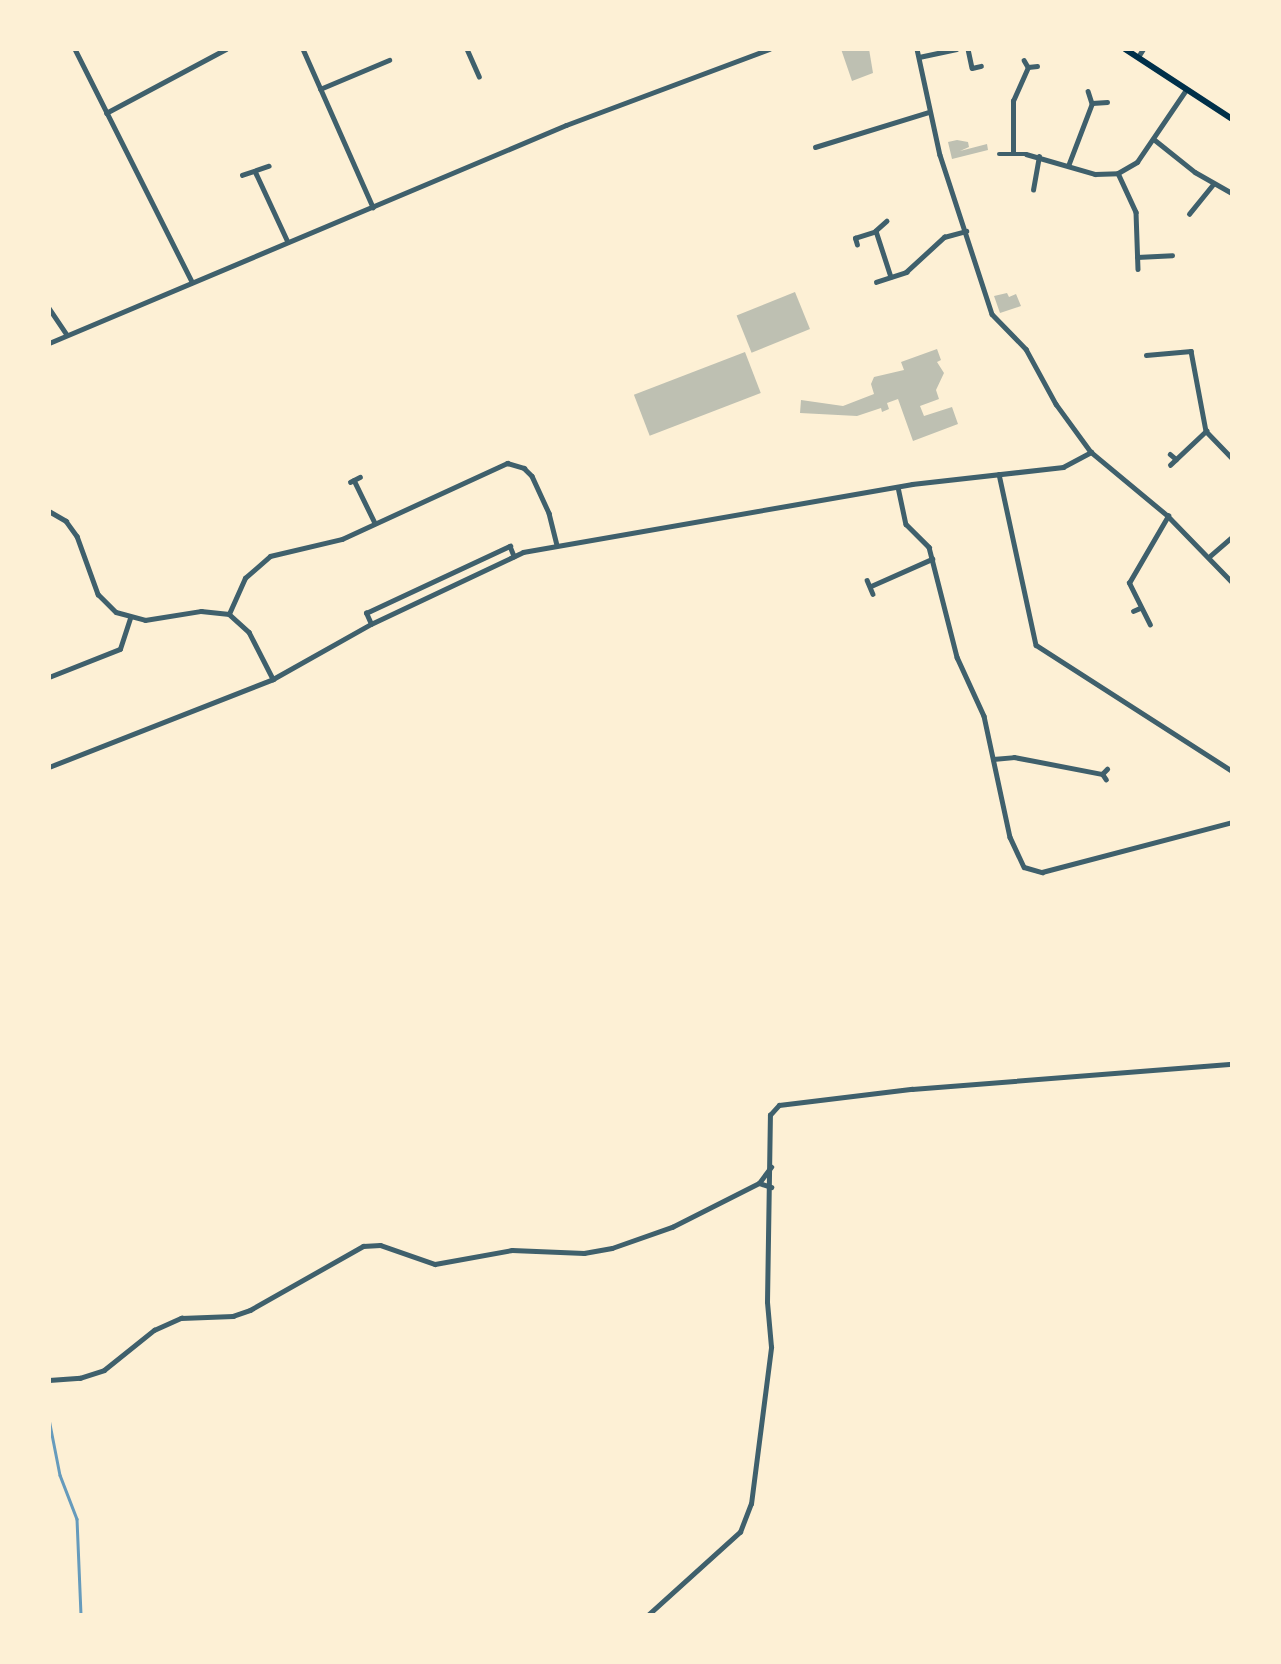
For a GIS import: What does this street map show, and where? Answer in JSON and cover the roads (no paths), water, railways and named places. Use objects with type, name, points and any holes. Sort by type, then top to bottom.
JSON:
[{"type":"main road","points":[[1125,49],[1232,119]]},
{"type":"street","points":[[75,49],[192,282]]},
{"type":"street","points":[[106,113],[226,49]]},
{"type":"street","points":[[303,49],[374,207]]},
{"type":"street","points":[[467,49],[479,76]]},
{"type":"street","points":[[49,343],[657,88],[769,49]]},
{"type":"street","points":[[917,49],[929,112],[992,314],[1026,349],[1056,404],[1091,452],[1168,516],[1210,556],[1232,582]]},
{"type":"street","points":[[919,57],[956,49]]},
{"type":"street","points":[[968,49],[972,68],[981,66]]},
{"type":"street","points":[[1138,57],[1143,49]]},
{"type":"street","points":[[320,89],[389,60]]},
{"type":"street","points":[[1024,60],[1028,67]]},
{"type":"street","points":[[1028,67],[1037,66]]},
{"type":"street","points":[[1013,153],[1013,101],[1028,67]]},
{"type":"street","points":[[999,154],[1040,157],[1095,174],[1118,173],[1137,162],[1186,90]]},
{"type":"street","points":[[1068,166],[1091,103],[1088,91]]},
{"type":"street","points":[[1091,103],[1107,102]]},
{"type":"street","points":[[815,147],[929,112]]},
{"type":"street","points":[[1154,140],[1213,184],[1232,193]]},
{"type":"street","points":[[1033,190],[1040,157]]},
{"type":"street","points":[[242,175],[268,166]]},
{"type":"street","points":[[255,172],[288,242]]},
{"type":"street","points":[[1118,173],[1136,212],[1139,269]]},
{"type":"street","points":[[1189,214],[1213,184]]},
{"type":"street","points":[[857,245],[855,238],[876,231],[887,221]]},
{"type":"street","points":[[876,231],[891,277]]},
{"type":"street","points":[[876,282],[913,267],[944,237],[966,232]]},
{"type":"street","points":[[1137,257],[1172,256]]},
{"type":"street","points":[[49,308],[67,335]]},
{"type":"street","points":[[1149,352],[1193,349],[1206,431],[1232,458]]},
{"type":"street","points":[[1170,465],[1206,431]]},
{"type":"street","points":[[49,767],[272,678],[371,624],[514,556],[557,544],[898,487],[1063,467],[1091,452]]},
{"type":"street","points":[[1170,453],[1176,460]]},
{"type":"street","points":[[229,614],[246,578],[270,556],[342,539],[497,466],[516,464],[532,476],[549,513],[557,544]]},
{"type":"street","points":[[999,474],[1037,645],[1232,771]]},
{"type":"street","points":[[355,479],[375,523]]},
{"type":"street","points":[[898,487],[906,524],[929,547],[957,657],[984,716],[1010,837],[1024,867],[1042,872],[1232,822]]},
{"type":"street","points":[[49,511],[66,521],[77,536],[98,594],[130,618],[201,611],[229,614],[249,632],[272,678]]},
{"type":"street","points":[[1150,625],[1131,590],[1131,575],[1168,516]]},
{"type":"street","points":[[1210,556],[1232,537]]},
{"type":"street","points":[[371,624],[366,613],[516,544]]},
{"type":"street","points":[[510,546],[514,556]]},
{"type":"street","points":[[871,586],[932,559]]},
{"type":"street","points":[[867,580],[873,594]]},
{"type":"street","points":[[1133,611],[1140,608]]},
{"type":"street","points":[[49,677],[120,649],[130,618]]},
{"type":"street","points":[[993,759],[1014,757],[1102,774],[1106,780]]},
{"type":"street","points":[[1102,774],[1107,769]]},
{"type":"street","points":[[649,1615],[740,1532],[751,1504],[771,1347],[767,1302],[771,1187],[770,1115],[779,1105],[798,1099],[1232,1064]]},
{"type":"street","points":[[49,1380],[80,1378],[104,1370],[154,1330],[181,1318],[233,1316],[250,1310],[363,1246],[380,1245],[435,1264],[512,1250],[584,1253],[612,1248],[672,1227],[759,1183],[771,1167]]},
{"type":"street","points":[[759,1183],[771,1187]]},
{"type":"waterway","points":[[49,1419],[60,1475],[77,1519],[81,1615]]}]
